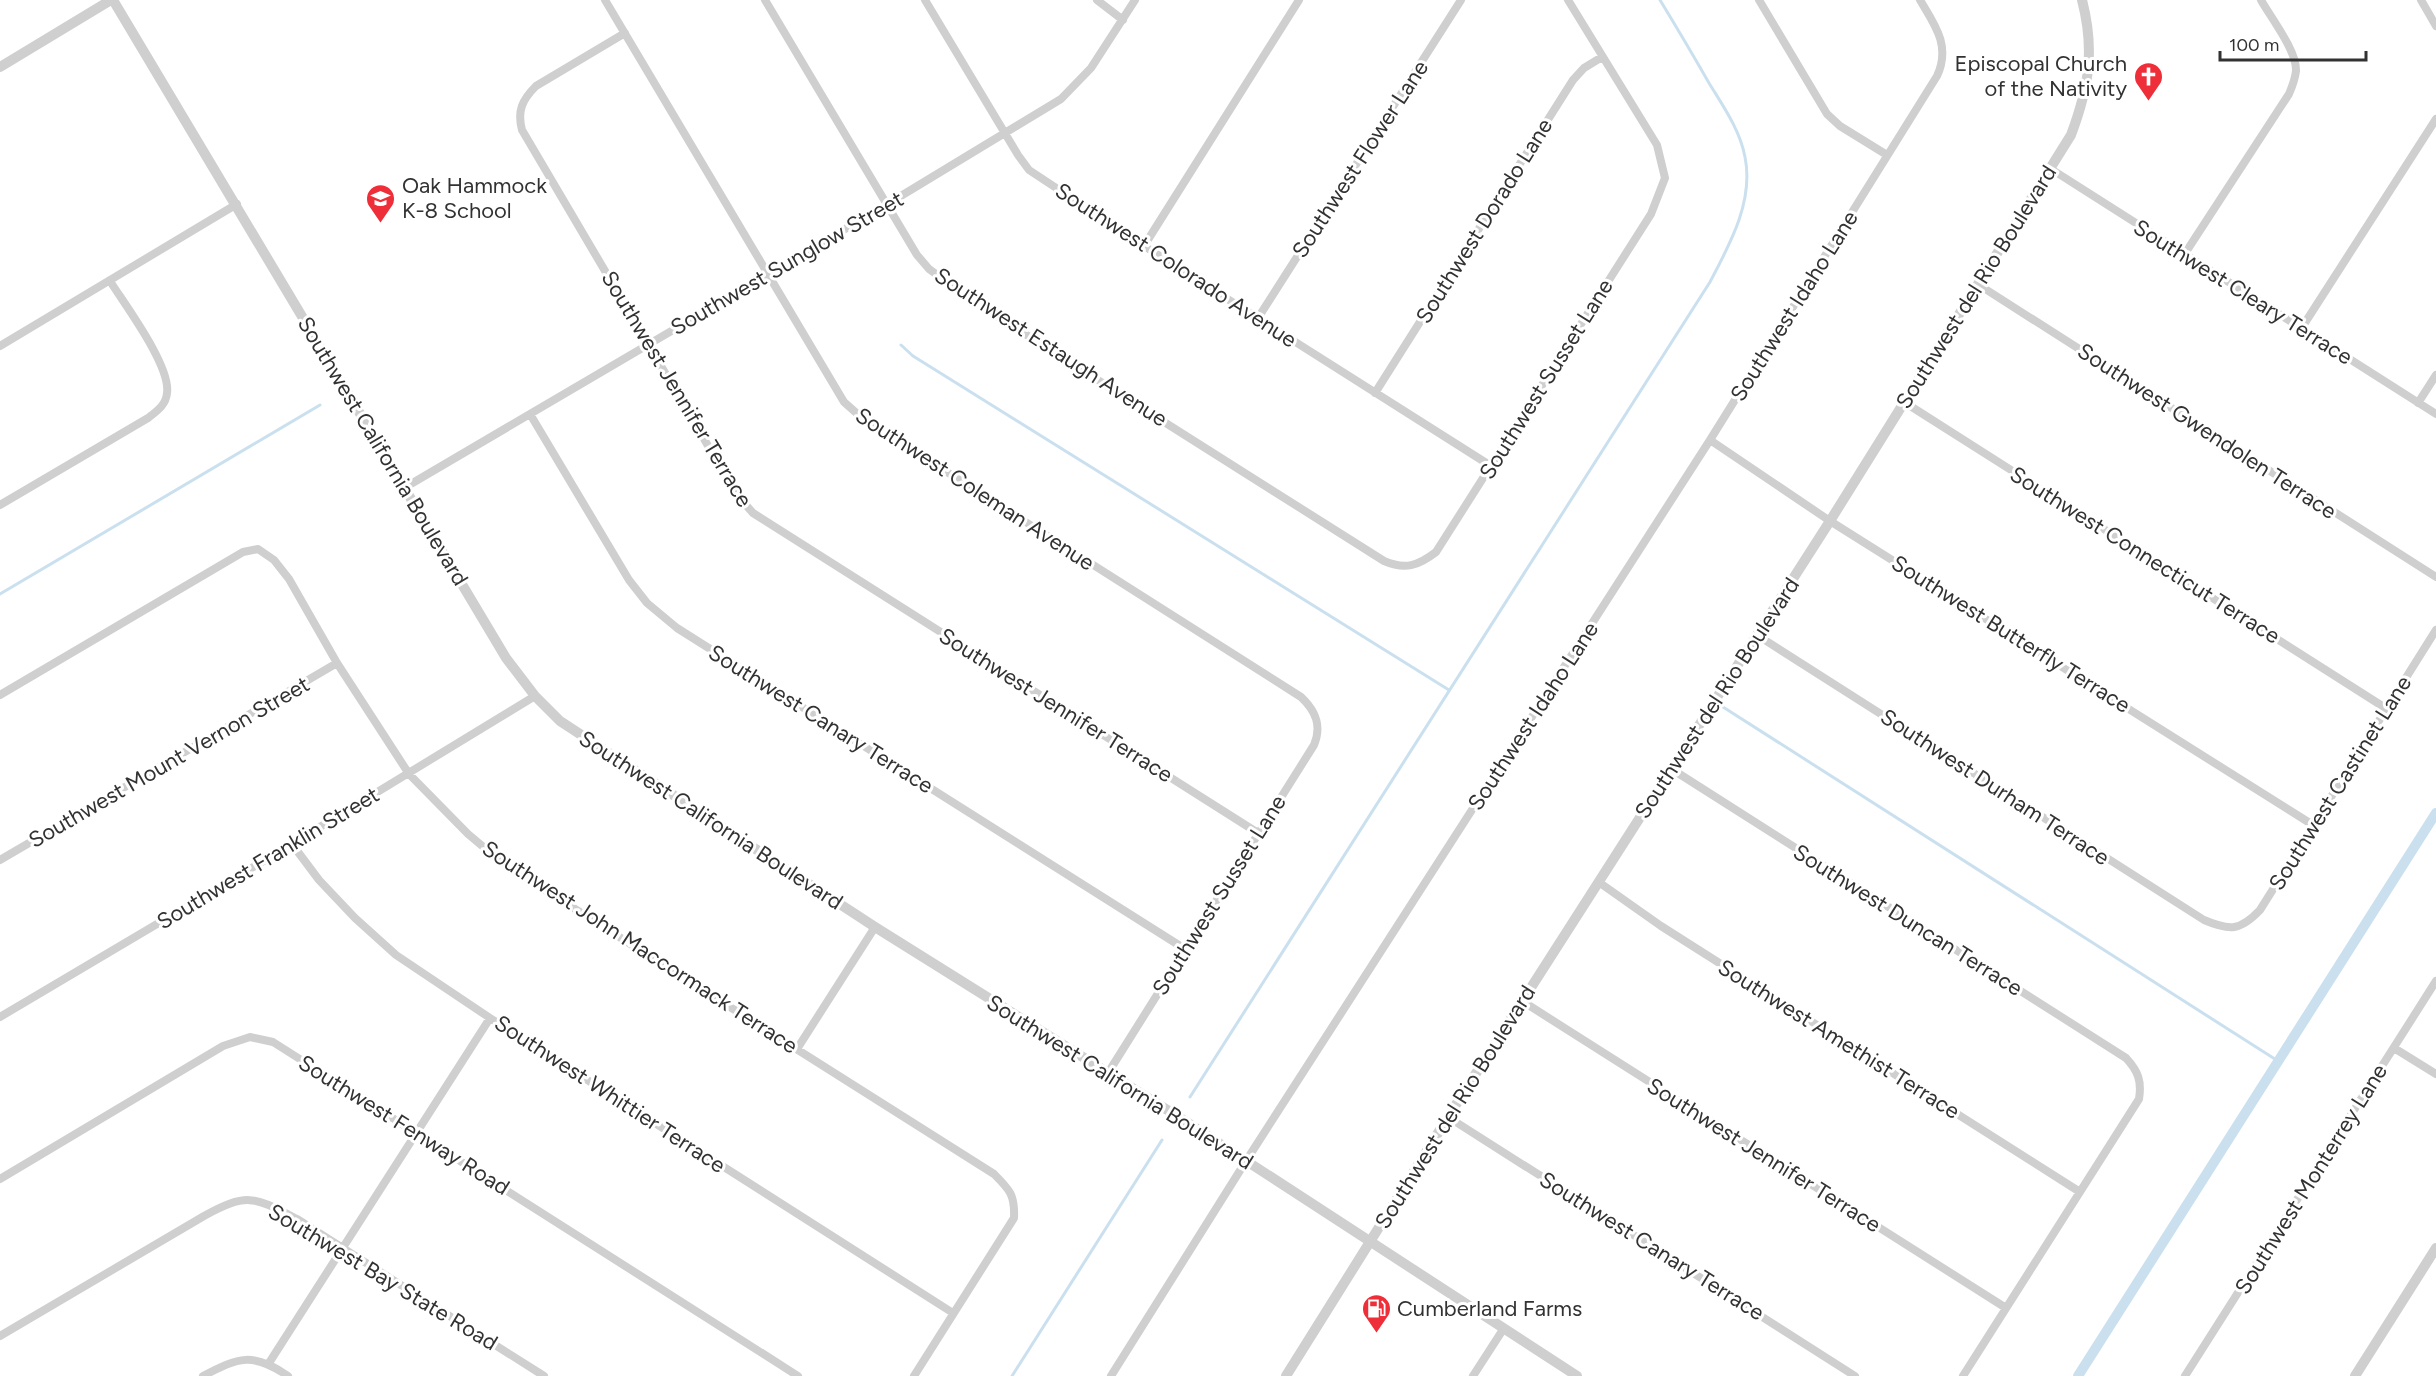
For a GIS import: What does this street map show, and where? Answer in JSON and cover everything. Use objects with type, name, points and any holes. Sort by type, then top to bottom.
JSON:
[{"type":"street","points":[[0,67],[112,0]]},
{"type":"street","name":"Southwest California Boulevard","points":[[112,0],[237,204],[506,658],[535,696],[560,721],[875,927],[1246,1161],[1577,1376]]},
{"type":"street","name":"Southwest Coleman Avenue","points":[[605,0],[844,402],[862,418],[1301,697],[1315,714]]},
{"type":"street","name":"Southwest Estaugh Avenue","points":[[765,0],[916,255],[929,269],[958,291],[1384,561],[1397,566],[1411,567]]},
{"type":"street","name":"Southwest Colorado Avenue","points":[[926,0],[1005,134],[1029,170],[1144,246],[1491,466]]},
{"type":"street","points":[[1097,0],[1123,20]]},
{"type":"street","name":"Southwest Sunglow Street","points":[[404,488],[886,205],[1061,99],[1091,69],[1135,0]]},
{"type":"street","points":[[1144,246],[1299,0]]},
{"type":"street","name":"Southwest Flower Lane","points":[[1258,318],[1461,0]]},
{"type":"street","points":[[1568,0],[1602,57]]},
{"type":"street","points":[[1759,0],[1827,114],[1840,126],[1887,155]]},
{"type":"street","name":"Southwest Idaho Lane","points":[[1111,1376],[1246,1161],[1710,440],[1937,76],[1943,50],[1939,32],[1920,0]]},
{"type":"street","name":"Southwest del Rio Boulevard","points":[[1286,1376],[1448,1117],[1600,883],[1670,768],[1830,521],[2072,135],[2083,104],[2089,73],[2090,45],[2082,0]]},
{"type":"street","points":[[2421,0],[2436,26]]},
{"type":"street","points":[[2184,255],[2289,94],[2294,82],[2296,67],[2292,53],[2264,1]]},
{"type":"street","name":"Southwest Jennifer Terrace","points":[[625,33],[536,86],[525,98],[520,108],[519,119],[522,130],[737,495],[753,513],[1258,833]]},
{"type":"street","name":"Southwest Susset Lane","points":[[1411,567],[1422,563],[1436,552],[1651,214],[1665,178],[1658,145],[1602,57]]},
{"type":"street","name":"Southwest Dorado Lane","points":[[1375,393],[1573,80],[1584,68],[1602,57]]},
{"type":"street","points":[[2301,329],[2436,119]]},
{"type":"street","name":"Southwest Cleary Terrace","points":[[2051,170],[2436,414]]},
{"type":"street","points":[[0,346],[237,204]]},
{"type":"street","points":[[0,505],[148,418],[164,403],[168,390],[162,366],[110,281]]},
{"type":"street","name":"Southwest Gwendolen Terrace","points":[[1978,285],[2436,577]]},
{"type":"street","points":[[2418,403],[2436,375]]},
{"type":"street","name":"Southwest Connecticut Terrace","points":[[1904,402],[2387,709]]},
{"type":"street","name":"Southwest Canary Terrace","points":[[530,414],[629,580],[647,603],[677,628],[1185,949]]},
{"type":"street","name":"Southwest Butterfly Terrace","points":[[1710,440],[1830,521],[2313,825]]},
{"type":"street","name":"Southwest John Maccormack Terrace","points":[[0,695],[217,566],[243,552],[258,549],[274,560],[289,579],[337,663],[409,774],[450,818],[501,861],[994,1173],[1008,1187],[1015,1201],[1014,1218],[953,1313]]},
{"type":"street","name":"Southwest Castinet Lane","points":[[2236,928],[2250,921],[2260,910],[2436,630]]},
{"type":"street","name":"Southwest Durham Terrace","points":[[1757,635],[2204,920],[2223,928],[2236,928]]},
{"type":"street","name":"Southwest Mount Vernon Street","points":[[0,860],[337,663]]},
{"type":"street","name":"Southwest Franklin Street","points":[[0,1017],[409,774],[535,696]]},
{"type":"street","name":"Southwest Susset Lane","points":[[1108,1073],[1314,745],[1318,730],[1315,714]]},
{"type":"street","name":"Southwest Duncan Terrace","points":[[1670,768],[2126,1058],[2140,1078],[2139,1098],[2080,1192]]},
{"type":"street","name":"Southwest Whittier Terrace","points":[[292,844],[319,880],[355,918],[396,955],[490,1018],[953,1313]]},
{"type":"street","name":"Southwest Amethist Terrace","points":[[1600,883],[1671,933],[2080,1192]]},
{"type":"street","points":[[797,1049],[875,927]]},
{"type":"street","name":"Southwest Monterrey Lane","points":[[2186,1376],[2436,981]]},
{"type":"street","name":"Southwest Jennifer Terrace","points":[[1522,1001],[2006,1308]]},
{"type":"street","points":[[269,1363],[490,1018]]},
{"type":"street","name":"Southwest Fenway Road","points":[[0,1179],[223,1046],[250,1037],[273,1042],[798,1376]]},
{"type":"street","points":[[2394,1048],[2436,1074]]},
{"type":"street","name":"Southwest Canary Terrace","points":[[1448,1117],[1856,1376]]},
{"type":"street","points":[[1963,1376],[2080,1192]]},
{"type":"street","name":"Southwest Bay State Road","points":[[0,1336],[231,1201],[253,1199],[274,1207],[343,1248],[544,1376]]},
{"type":"street","points":[[2355,1376],[2436,1248]]},
{"type":"street","points":[[914,1376],[953,1313]]},
{"type":"street","points":[[1473,1376],[1504,1328]]},
{"type":"street","points":[[203,1376],[232,1361],[248,1360],[269,1363],[288,1376]]},
{"type":"waterway","points":[[1190,1097],[1710,282],[1732,237],[1746,190],[1747,173],[1743,147],[1730,119],[1660,0]]},
{"type":"waterway","points":[[901,345],[913,356],[1449,690]]},
{"type":"waterway","points":[[0,594],[320,405]]},
{"type":"waterway","points":[[1723,707],[2278,1061]]},
{"type":"waterway","points":[[2078,1376],[2436,813]]},
{"type":"waterway","points":[[1012,1376],[1162,1140]]},
{"type":"place","name":"Episcopal Church of the Nativity","points":[[2148,102]]},
{"type":"place","name":"Oak Hammock K-8 School","points":[[381,224]]},
{"type":"place","name":"Cumberland Farms","points":[[1376,1334]]}]
